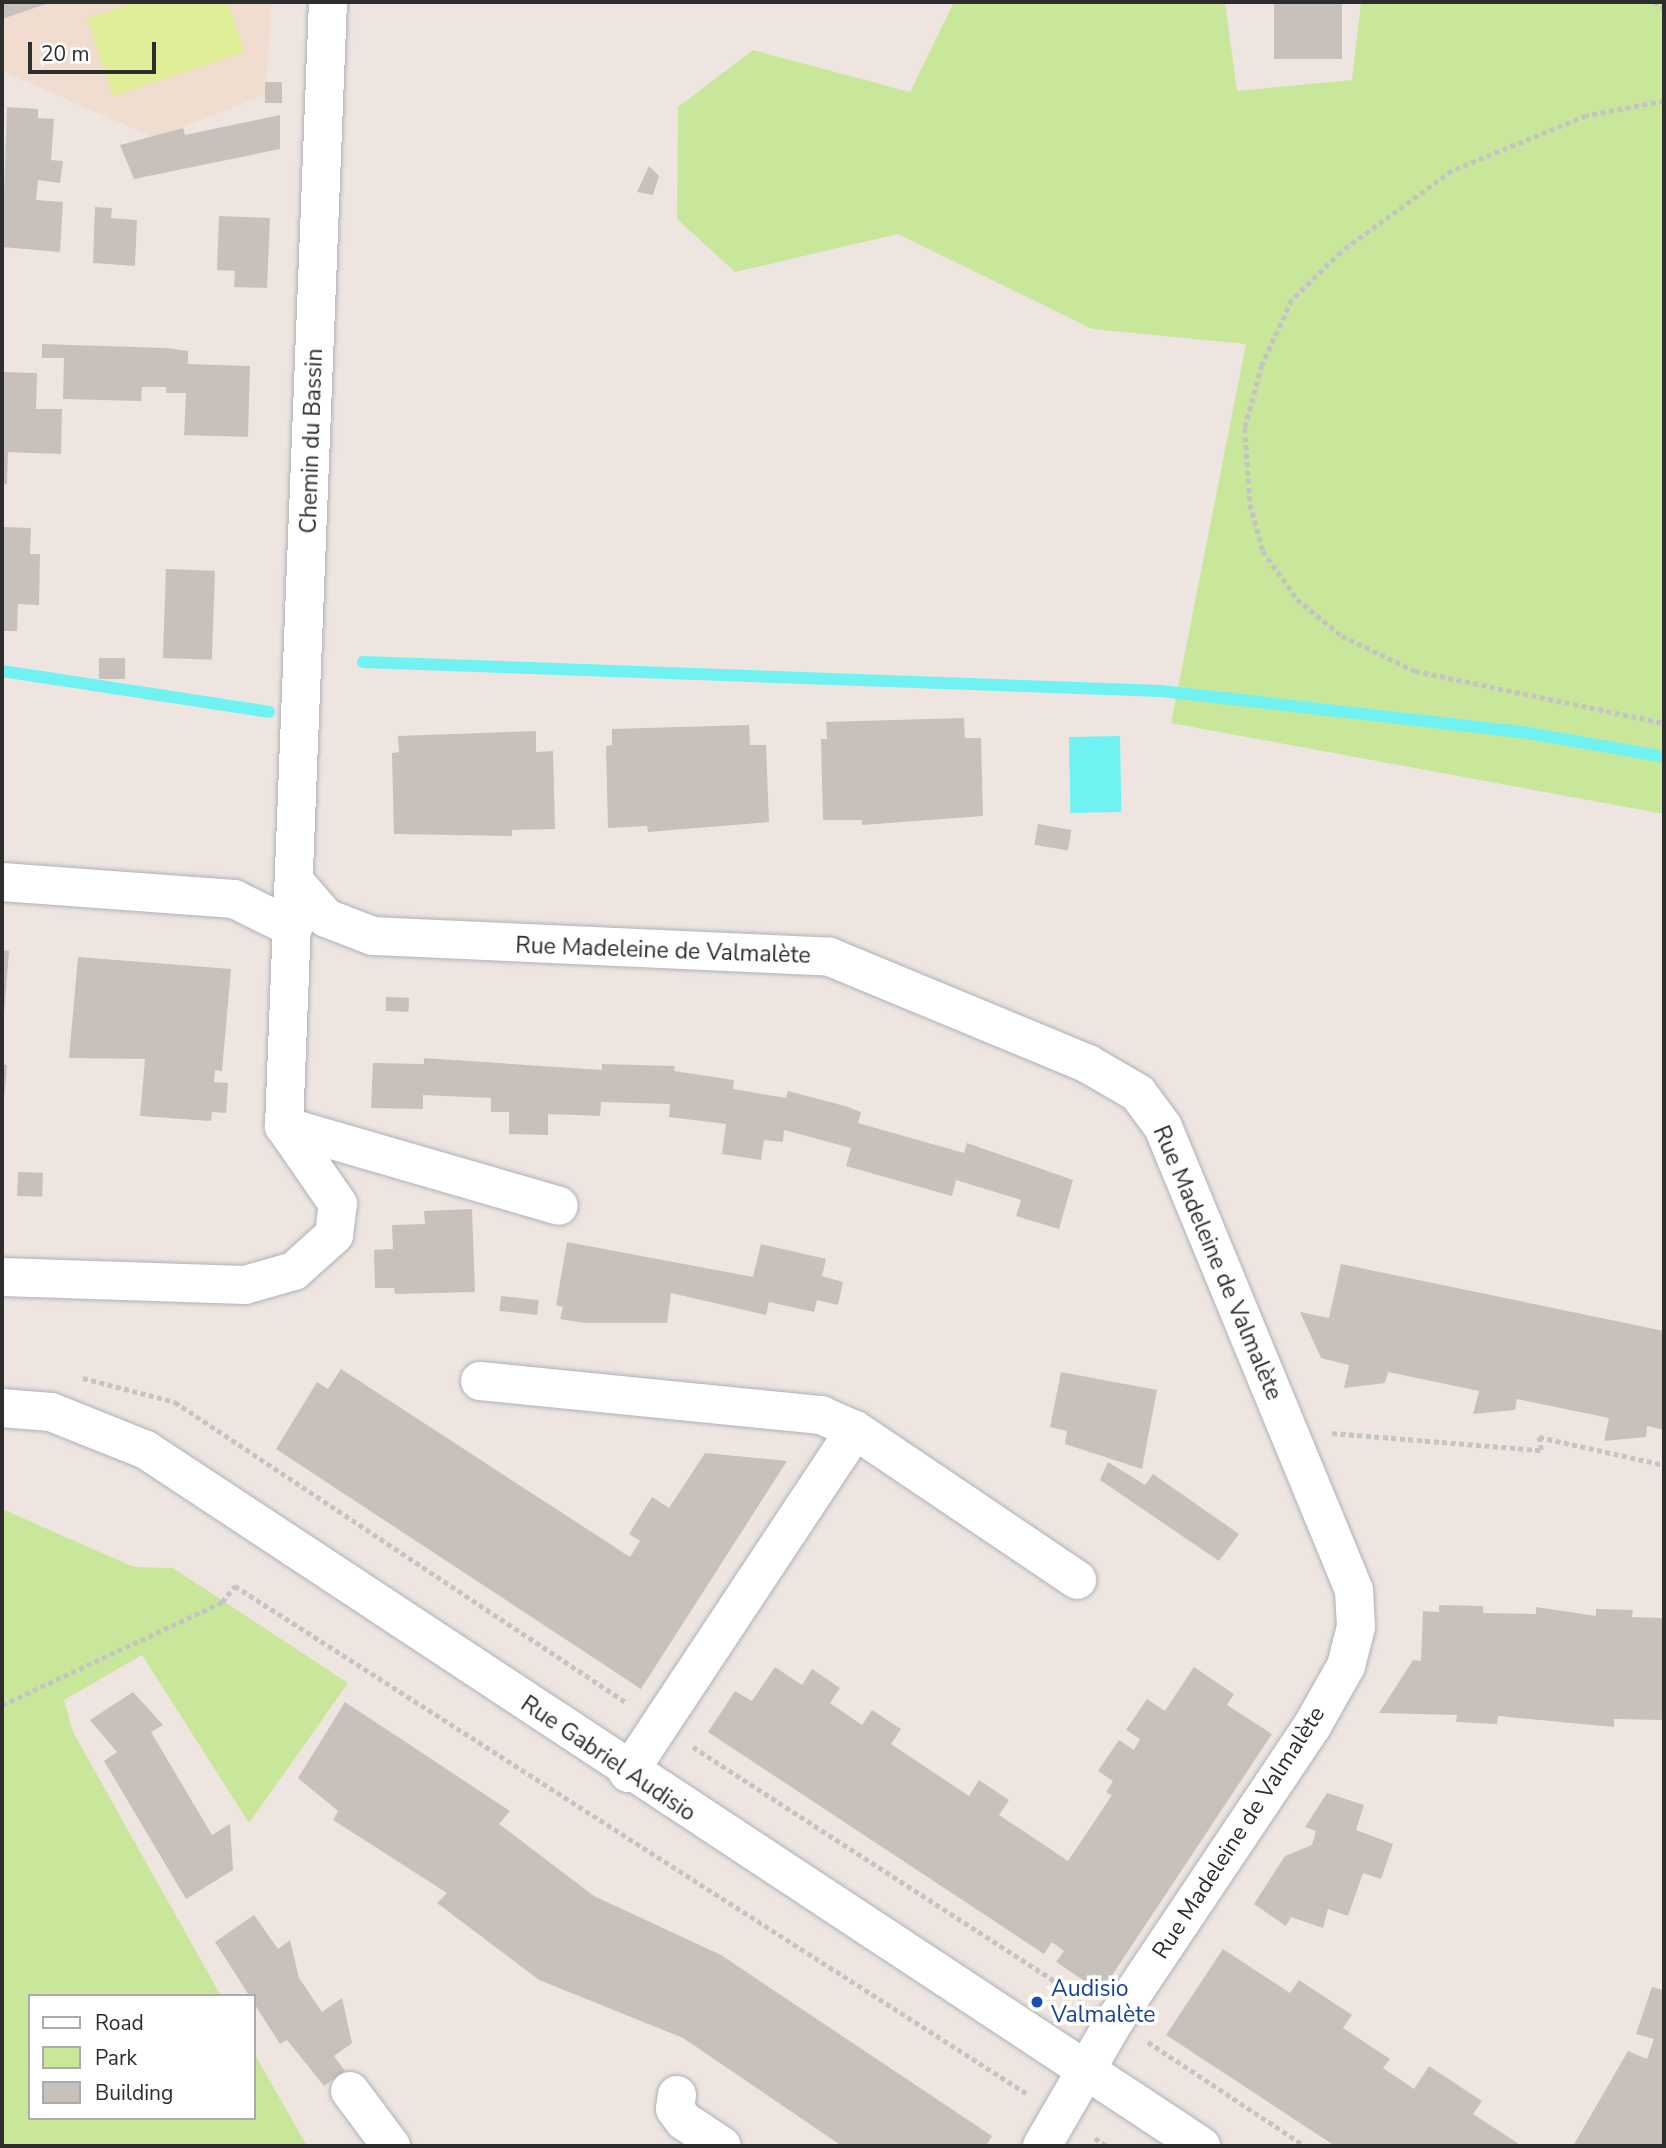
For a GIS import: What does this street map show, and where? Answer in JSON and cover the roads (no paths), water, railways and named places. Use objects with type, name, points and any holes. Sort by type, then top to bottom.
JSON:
[{"type":"street","name":"Chemin du Bassin","points":[[284,1126],[328,2]]},
{"type":"street","name":"Rue Madeleine de Valmalète","points":[[294,881],[326,918],[373,936],[830,957],[1088,1064],[1138,1093],[1163,1127],[1354,1590],[1356,1627],[1346,1666],[1115,2020],[1088,2073],[1042,2146]]},
{"type":"street","points":[[2,882],[234,899],[293,928]]},
{"type":"street","points":[[284,1126],[559,1206]]},
{"type":"street","points":[[2,1277],[244,1285],[294,1271],[334,1235],[338,1204],[284,1126]]},
{"type":"street","points":[[480,1381],[821,1415],[855,1430],[1077,1580]]},
{"type":"street","name":"Rue Gabriel Audisio","points":[[2,1408],[51,1412],[146,1450],[628,1773],[1201,2146]]},
{"type":"street","points":[[628,1773],[855,1430]]},
{"type":"street","points":[[350,2091],[391,2146]]},
{"type":"street","points":[[677,2095],[675,2109],[684,2121],[722,2146]]},
{"type":"water","points":[[1120,736],[1121,812],[1070,813],[1069,737]]},
{"type":"waterway","points":[[363,662],[1161,691],[1528,733],[1664,757]]},
{"type":"waterway","points":[[2,671],[269,712]]},
{"type":"place","name":"Audisio Valmalète","points":[[1037,2002]]}]
